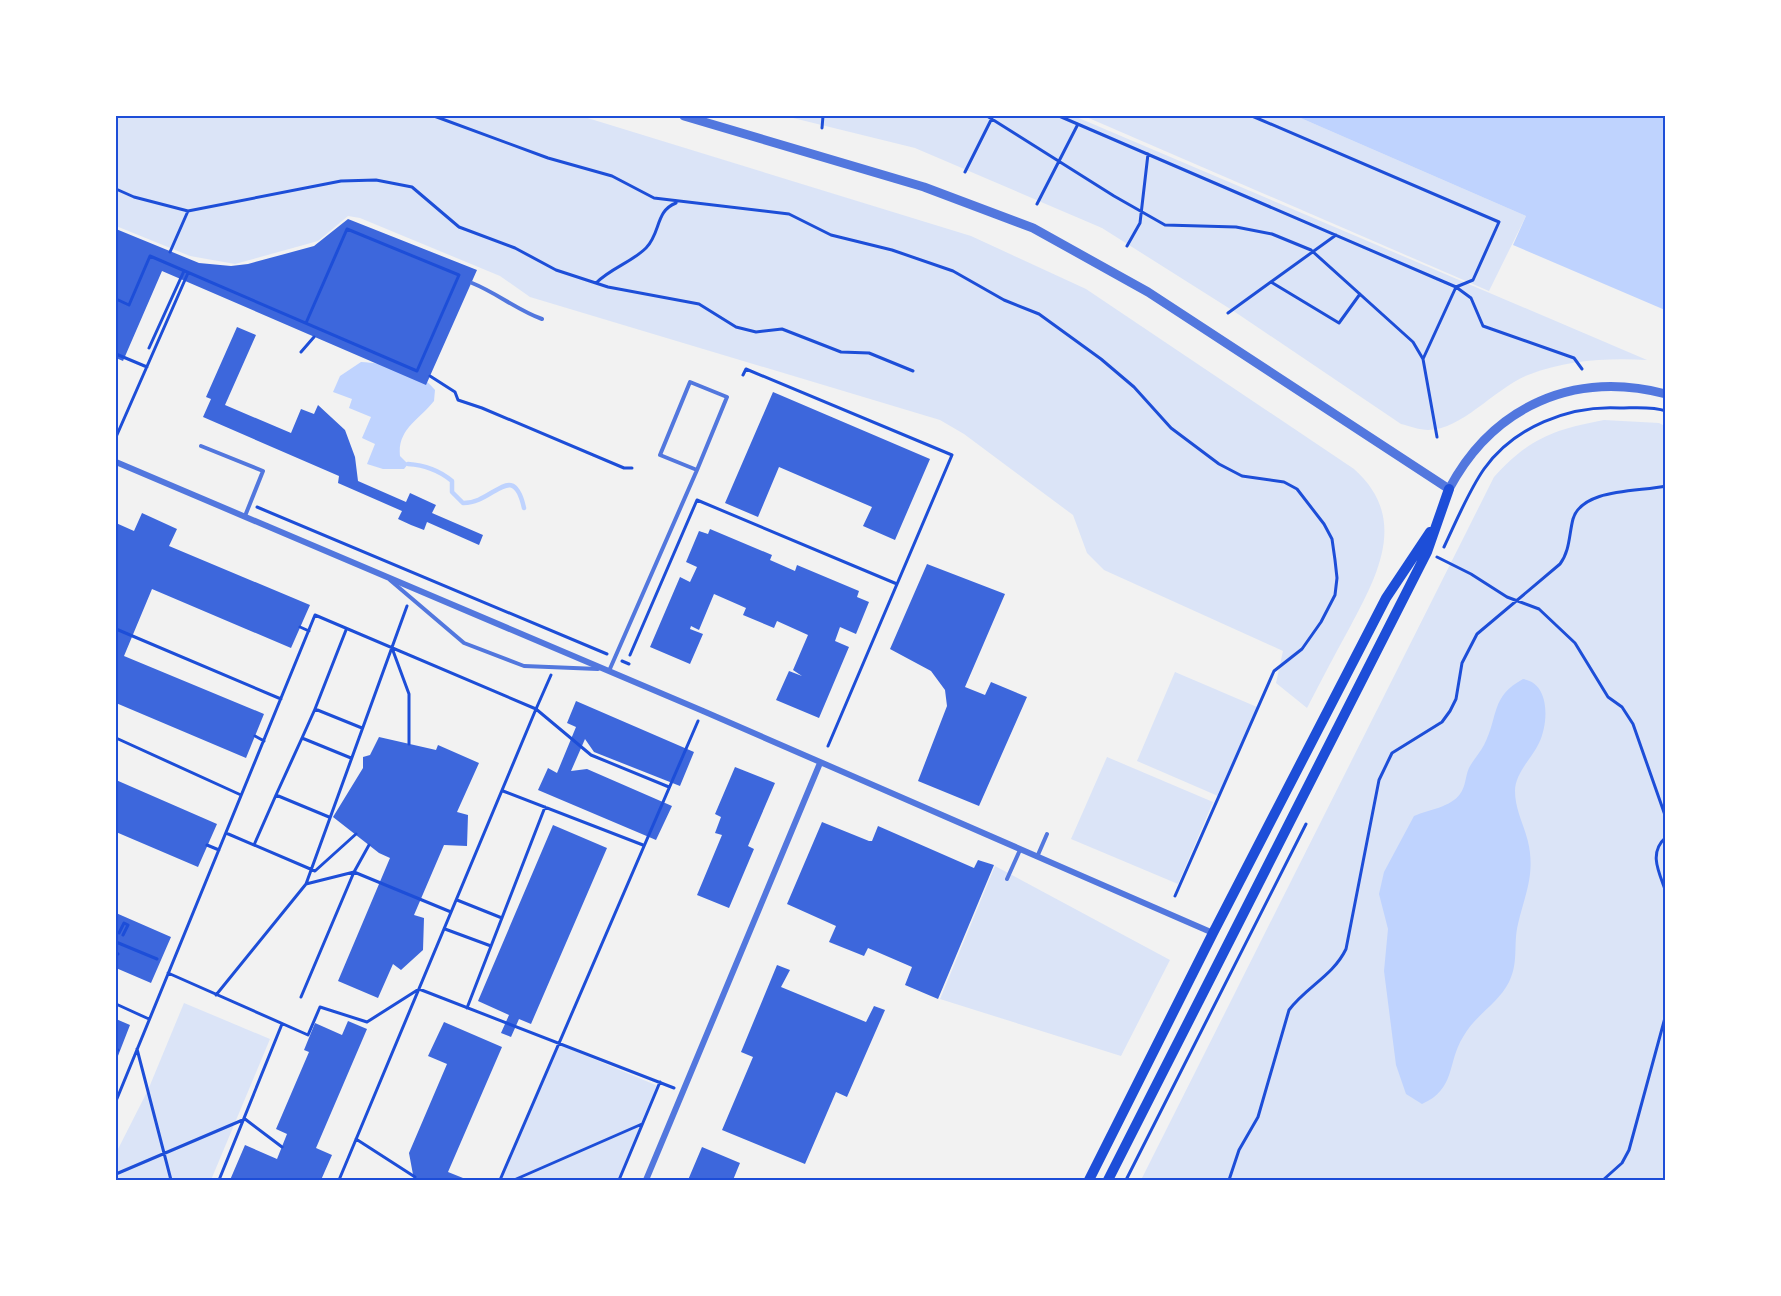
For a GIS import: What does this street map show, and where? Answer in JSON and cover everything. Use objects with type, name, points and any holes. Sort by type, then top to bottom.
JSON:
[{"type":"main road","points":[[1108,1180],[1428,552],[1449,489]]},
{"type":"main road","points":[[1089,1180],[1213,933],[1386,598],[1439,519]]},
{"type":"street","points":[[684,116],[924,187],[1033,228],[1148,292],[1449,489],[1462,465],[1484,439],[1518,411],[1538,402],[1594,386],[1629,387],[1665,394]]},
{"type":"street","points":[[116,462],[703,711],[1213,933]]},
{"type":"street","points":[[646,1180],[820,763]]},
{"type":"lane","points":[[472,283],[501,296],[523,313],[542,319]]},
{"type":"lane","points":[[609,672],[697,470],[727,397],[690,382],[660,455],[697,470]]},
{"type":"lane","points":[[201,446],[263,471],[245,516]]},
{"type":"lane","points":[[386,577],[464,643],[508,662],[554,668],[602,669]]},
{"type":"lane","points":[[1037,857],[1047,834]]},
{"type":"lane","points":[[1007,879],[1020,850]]},
{"type":"path","points":[[434,116],[514,147],[612,176],[654,198],[789,214],[831,235],[892,250],[953,271],[1004,300],[1040,314],[1101,359],[1134,387],[1171,428],[1219,464],[1242,476],[1284,482],[1297,489],[1324,524],[1332,539],[1337,578],[1335,595],[1321,622],[1302,649],[1274,671],[1175,896]]},
{"type":"path","points":[[822,128],[823,116]]},
{"type":"path","points":[[987,116],[1165,225],[1236,227],[1272,234],[1313,252],[1413,342],[1423,359],[1437,437]]},
{"type":"path","points":[[1059,116],[1456,287],[1471,298],[1483,326],[1574,358],[1582,369]]},
{"type":"path","points":[[1252,116],[1498,222],[1473,280],[1456,287],[1423,359]]},
{"type":"path","points":[[965,172],[992,117]]},
{"type":"path","points":[[1036,204],[1078,124]]},
{"type":"path","points":[[1128,246],[1140,223],[1148,154]]},
{"type":"path","points":[[116,189],[134,197],[188,211],[341,182],[376,180],[412,187],[459,227],[515,248],[556,270],[596,283],[699,304],[736,327],[756,332],[782,329],[841,352],[869,353],[913,371]]},
{"type":"path","points":[[596,283],[615,266],[646,248],[656,233],[661,214],[668,206],[678,202]]},
{"type":"path","points":[[170,252],[188,211]]},
{"type":"path","points":[[116,299],[129,305],[150,256],[417,371],[459,275],[347,229],[306,323]]},
{"type":"path","points":[[1228,313],[1336,235]]},
{"type":"path","points":[[149,348],[186,272]]},
{"type":"path","points":[[116,437],[186,272]]},
{"type":"path","points":[[1272,282],[1339,323],[1359,294]]},
{"type":"path","points":[[301,352],[314,337]]},
{"type":"path","points":[[116,354],[147,367]]},
{"type":"path","points":[[743,375],[746,369],[952,455],[828,746]]},
{"type":"path","points":[[430,376],[455,392],[459,400],[465,404],[482,408],[624,468],[632,468]]},
{"type":"path","points":[[1434,568],[1483,470],[1502,449],[1527,430],[1562,414],[1603,407],[1665,411]]},
{"type":"path","points":[[1229,1180],[1239,1150],[1258,1117],[1289,1010],[1297,998],[1340,963],[1346,950],[1378,780],[1392,753],[1442,722],[1456,699],[1467,648],[1477,634],[1518,601],[1565,558],[1574,516],[1583,504],[1601,495],[1665,486]]},
{"type":"path","points":[[630,655],[697,500],[897,584]]},
{"type":"path","points":[[249,504],[629,664]]},
{"type":"path","points":[[1428,552],[1518,601],[1539,609],[1575,643],[1608,697],[1622,708],[1633,724],[1665,818]]},
{"type":"path","points":[[216,995],[306,884],[309,869],[410,598]]},
{"type":"path","points":[[116,1101],[315,615],[536,709],[591,755],[669,787]]},
{"type":"path","points":[[300,627],[309,631]]},
{"type":"path","points":[[116,629],[281,699]]},
{"type":"path","points":[[254,845],[315,709],[346,629]]},
{"type":"path","points":[[392,649],[409,694],[409,744]]},
{"type":"path","points":[[339,1180],[554,668]]},
{"type":"path","points":[[315,709],[362,728]]},
{"type":"path","points":[[500,1180],[557,1042],[703,711]]},
{"type":"path","points":[[255,736],[264,741]]},
{"type":"path","points":[[116,738],[241,795]]},
{"type":"path","points":[[302,738],[351,758]]},
{"type":"path","points":[[503,791],[643,845]]},
{"type":"path","points":[[276,795],[329,817]]},
{"type":"path","points":[[467,1008],[545,807]]},
{"type":"path","points":[[1126,1180],[1307,820]]},
{"type":"path","points":[[226,833],[315,871],[356,834]]},
{"type":"path","points":[[1665,837],[1659,844],[1655,859],[1665,892]]},
{"type":"path","points":[[301,996],[354,872],[369,845]]},
{"type":"path","points":[[207,846],[219,850]]},
{"type":"path","points":[[306,884],[354,872],[451,912]]},
{"type":"path","points":[[456,900],[502,918]]},
{"type":"path","points":[[444,929],[491,946]]},
{"type":"path","points":[[116,942],[122,945]]},
{"type":"path","points":[[116,942],[138,951]]},
{"type":"path","points":[[116,942],[157,959]]},
{"type":"path","points":[[168,974],[308,1035],[320,1007],[367,1022],[419,989]]},
{"type":"path","points":[[419,989],[684,1091]]},
{"type":"path","points":[[116,1004],[149,1019]]},
{"type":"path","points":[[1603,1180],[1622,1163],[1629,1150],[1665,1014]]},
{"type":"path","points":[[219,1180],[282,1024]]},
{"type":"path","points":[[137,1049],[171,1180]]},
{"type":"path","points":[[619,1180],[660,1082]]},
{"type":"path","points":[[245,1119],[282,1148]]},
{"type":"path","points":[[116,1174],[245,1119]]},
{"type":"path","points":[[514,1180],[642,1124]]},
{"type":"path","points":[[356,1139],[414,1177]]},
{"type":"shaded area","points":[[116,116],[581,116],[971,236],[1086,289],[1354,469],[1371,488],[1381,507],[1384,527],[1383,546],[1378,567],[1360,607],[1307,708],[1276,683],[1283,651],[1104,570],[1087,553],[1073,515],[964,434],[940,420],[530,297],[500,276],[360,218],[348,216],[318,241],[235,264],[190,256],[116,226]]},
{"type":"shaded area","points":[[785,116],[1074,116],[1647,360],[1602,360],[1572,363],[1543,370],[1515,381],[1453,423],[1441,428],[1418,429],[1401,424],[1235,312],[1102,228],[915,148]]},
{"type":"shaded area","points":[[1084,116],[1296,116],[1526,216],[1489,291]]},
{"type":"shaded area","points":[[1604,420],[1659,423],[1665,426],[1665,1180],[1141,1180],[1494,477],[1519,453],[1543,438],[1571,427]]},
{"type":"shaded area","points":[[1175,672],[1257,707],[1218,796],[1137,761]]},
{"type":"shaded area","points":[[1107,757],[1213,802],[1178,884],[1071,839]]},
{"type":"shaded area","points":[[995,866],[1170,960],[1121,1056],[940,999]]},
{"type":"shaded area","points":[[184,1003],[270,1039],[211,1180],[116,1180],[116,1153],[148,1090]]},
{"type":"shaded area","points":[[558,1044],[658,1086],[619,1180],[500,1180]]},
{"type":"water","points":[[1296,116],[1665,116],[1665,310],[1513,245],[1526,216]]},
{"type":"water","points":[[361,362],[401,369],[420,377],[435,390],[434,401],[411,425],[402,439],[400,456],[408,464],[404,469],[383,469],[367,464],[375,444],[362,438],[371,417],[349,408],[352,399],[333,392],[340,376]]},
{"type":"water","points":[[1523,679],[1532,682],[1543,695],[1545,725],[1539,743],[1518,778],[1515,791],[1519,814],[1529,845],[1531,863],[1517,931],[1514,967],[1504,990],[1463,1037],[1446,1083],[1433,1098],[1422,1104],[1406,1094],[1396,1065],[1384,971],[1388,929],[1379,894],[1384,872],[1414,816],[1445,805],[1460,794],[1469,768],[1489,735],[1500,700],[1512,686]]},
{"type":"building","points":[[348,219],[477,270],[426,385],[162,271],[123,361],[116,358],[116,229],[199,263],[231,266],[248,264],[314,246]]},
{"type":"building","points":[[237,327],[256,335],[225,405],[291,433],[301,409],[314,414],[318,405],[345,430],[355,457],[358,481],[406,502],[410,493],[436,505],[432,513],[483,535],[479,545],[427,522],[424,530],[398,519],[402,511],[338,483],[339,476],[203,417],[211,399],[206,397]]},
{"type":"building","points":[[773,392],[930,459],[895,540],[863,526],[872,507],[779,467],[758,517],[725,503]]},
{"type":"building","points":[[142,513],[177,529],[169,546],[310,605],[291,648],[152,589],[124,656],[264,714],[246,758],[116,703],[116,523],[134,531]]},
{"type":"building","points":[[710,529],[772,555],[770,560],[795,571],[797,565],[859,591],[857,597],[869,602],[856,634],[840,627],[835,641],[849,647],[819,718],[776,700],[789,671],[802,676],[793,670],[808,635],[777,621],[774,628],[743,615],[746,608],[714,594],[699,630],[691,626],[690,629],[703,634],[690,664],[650,647],[680,577],[690,582],[697,567],[686,562],[699,531],[708,534]]},
{"type":"building","points":[[927,564],[1005,594],[965,687],[985,695],[991,682],[1027,697],[979,806],[918,781],[947,706],[945,690],[931,671],[890,649]]},
{"type":"building","points":[[576,701],[694,752],[680,786],[594,752],[585,739],[571,771],[587,769],[672,806],[656,840],[538,790],[548,768],[557,773],[576,727],[567,723]]},
{"type":"building","points":[[379,737],[436,750],[438,745],[479,763],[457,812],[468,815],[467,846],[444,845],[414,915],[424,918],[423,950],[401,970],[393,964],[378,998],[338,981],[390,858],[379,853],[333,817],[363,768],[363,757],[370,755]]},
{"type":"building","points":[[735,767],[775,783],[748,846],[754,849],[729,908],[697,895],[722,835],[715,833],[721,817],[715,814]]},
{"type":"building","points":[[116,780],[217,824],[198,867],[116,832]]},
{"type":"building","points":[[822,822],[869,841],[872,841],[878,826],[974,868],[978,860],[994,865],[938,999],[905,985],[912,967],[868,948],[864,956],[829,942],[836,926],[787,904]]},
{"type":"building","points":[[553,825],[607,848],[531,1024],[519,1019],[511,1037],[501,1033],[509,1015],[478,1001]]},
{"type":"building","points":[[116,913],[171,937],[151,983],[116,968]]},
{"type":"building","points":[[777,965],[790,970],[781,987],[866,1022],[874,1006],[885,1010],[847,1097],[836,1092],[805,1164],[722,1130],[753,1057],[741,1052]]},
{"type":"building","points":[[116,1019],[130,1025],[116,1061]]},
{"type":"building","points":[[348,1021],[367,1029],[316,1148],[332,1155],[321,1180],[230,1180],[245,1145],[277,1159],[287,1134],[276,1129],[309,1052],[304,1050],[315,1023],[342,1035]]},
{"type":"building","points":[[444,1022],[502,1047],[448,1172],[468,1180],[414,1180],[409,1153],[447,1064],[428,1056]]},
{"type":"building","points":[[702,1147],[740,1163],[733,1180],[688,1180]]},
{"type":"waterway","points":[[408,464],[432,469],[447,477],[452,481],[452,492],[463,503],[474,501],[508,485],[514,487],[519,494],[524,508]]}]
